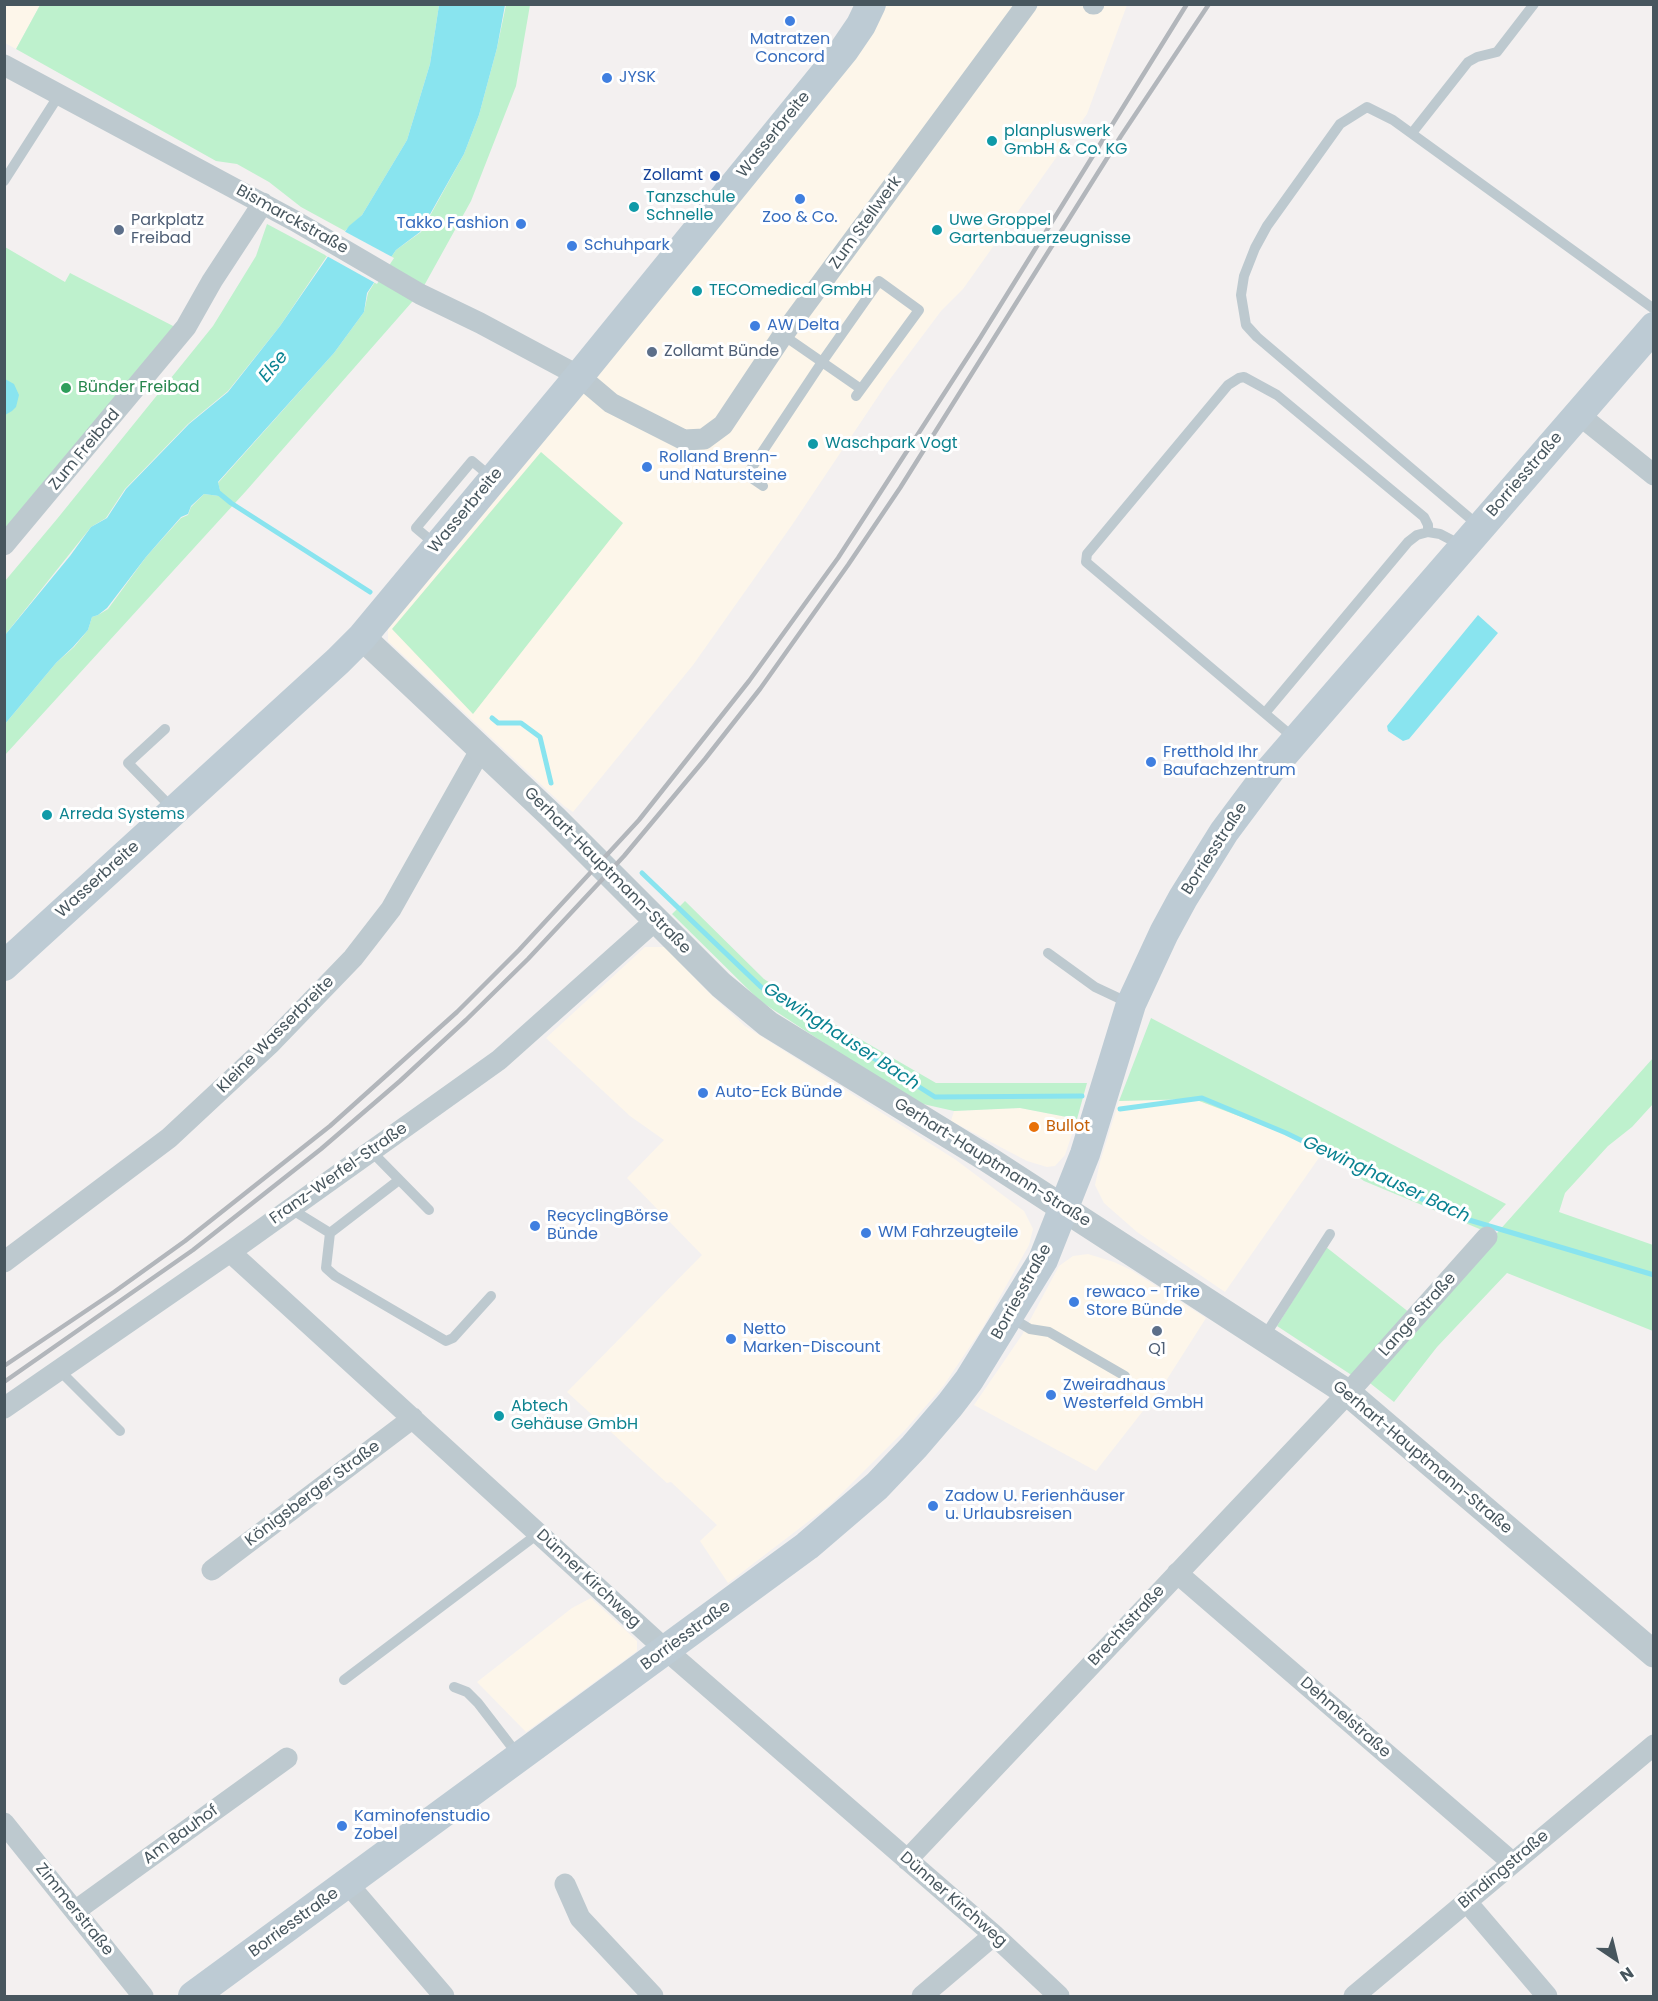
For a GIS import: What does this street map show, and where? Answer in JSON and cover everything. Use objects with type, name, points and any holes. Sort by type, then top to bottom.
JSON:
[{"type":"main road","name":"Wasserbreite","points":[[4,966],[330,669],[362,637],[579,376],[844,50],[861,25],[871,4]]},
{"type":"main road","name":"Borriesstraße","points":[[193,1996],[816,1539],[877,1486],[950,1406],[986,1355],[1043,1260],[1085,1154],[1131,1004],[1164,933],[1203,864],[1247,800],[1297,740],[1653,327]]},
{"type":"street","name":"Zum Stellwerk","points":[[579,376],[612,403],[684,440],[704,439],[723,425],[783,335],[1027,4]]},
{"type":"street","name":"Bismarckstraße","points":[[4,65],[295,220],[408,287],[579,376]]},
{"type":"street","name":"Zum Freibad","points":[[4,545],[186,327],[212,281],[263,203]]},
{"type":"street","points":[[1578,414],[1653,475]]},
{"type":"street","name":"Gerhart-Hauptmann-Straße","points":[[362,637],[657,919],[721,985],[768,1024],[1064,1208],[1348,1393],[1653,1654]]},
{"type":"street","name":"Kleine Wasserbreite","points":[[4,1262],[169,1138],[271,1043],[353,958],[391,909],[481,749]]},
{"type":"street","name":"Franz-Werfel-Straße","points":[[4,1408],[230,1252],[499,1060],[657,919]]},
{"type":"street","name":"Lange Straße","points":[[1348,1393],[1487,1237]]},
{"type":"street","name":"Dünner Kirchweg","points":[[230,1252],[666,1650],[994,1935],[1059,1996]]},
{"type":"street","name":"Brechtstraße","points":[[907,1860],[1348,1393]]},
{"type":"street","name":"Königsberger Straße","points":[[212,1570],[413,1418]]},
{"type":"street","name":"Dehmelstraße","points":[[1177,1573],[1513,1863]]},
{"type":"street","name":"Bindingstraße","points":[[1354,1996],[1653,1745]]},
{"type":"street","name":"Am Bauhof","points":[[75,1911],[287,1758]]},
{"type":"street","name":"Zimmerstraße","points":[[8,1835],[75,1911],[143,1996]]},
{"type":"street","points":[[348,1884],[444,1996]]},
{"type":"street","points":[[565,1884],[580,1918],[653,1996]]},
{"type":"street","points":[[1466,1902],[1547,1996]]},
{"type":"street","points":[[922,1996],[994,1935]]},
{"type":"lane","points":[[1412,133],[1468,62],[1497,52],[1534,4]]},
{"type":"lane","points":[[4,181],[60,95]]},
{"type":"lane","points":[[1472,537],[1246,325],[1241,295],[1244,276],[1255,248],[1267,226],[1340,124],[1366,107],[1393,120],[1653,309]]},
{"type":"lane","points":[[763,486],[747,475],[822,362],[879,280],[919,310],[858,393],[822,362],[783,335]]},
{"type":"lane","points":[[1297,740],[1086,562],[1087,554],[1228,385],[1244,377],[1277,395],[1424,517],[1428,525],[1428,532]]},
{"type":"lane","points":[[1265,713],[1407,542],[1417,535],[1428,532],[1472,537]]},
{"type":"lane","points":[[165,729],[128,763],[175,811]]},
{"type":"lane","points":[[1048,953],[1095,987],[1131,1004]]},
{"type":"lane","points":[[371,1151],[429,1210]]},
{"type":"lane","points":[[399,1180],[330,1233],[326,1268],[335,1276],[446,1341],[453,1338],[491,1296]]},
{"type":"lane","points":[[291,1209],[330,1233]]},
{"type":"lane","points":[[1264,1338],[1330,1234]]},
{"type":"lane","points":[[1010,1317],[1030,1329],[1049,1332],[1125,1376]]},
{"type":"lane","points":[[58,1370],[120,1431]]},
{"type":"lane","points":[[344,1680],[538,1533]]},
{"type":"lane","points":[[454,1687],[467,1692],[478,1703],[520,1757]]},
{"type":"shaded area","points":[[4,5],[40,5],[16,49],[5,43]]},
{"type":"shaded area","points":[[885,5],[1127,5],[1087,114],[963,289],[941,311],[887,383],[792,525],[693,665],[573,812],[388,641],[388,627]]},
{"type":"shaded area","points":[[645,947],[665,947],[708,992],[745,1026],[956,1160],[1024,1211],[1033,1229],[1029,1245],[983,1327],[944,1385],[906,1429],[830,1505],[728,1583],[700,1541],[717,1525],[567,1392],[702,1255],[627,1178],[664,1140],[630,1116],[546,1038]]},
{"type":"shaded area","points":[[1194,1099],[1286,1134],[1323,1152],[1225,1292],[1137,1232],[1104,1203],[1095,1185],[1119,1101]]},
{"type":"shaded area","points":[[1020,1108],[1077,1119],[1065,1155],[1055,1166],[1047,1167],[1027,1161],[951,1121],[954,1111]]},
{"type":"shaded area","points":[[1088,1254],[1131,1270],[1206,1318],[1164,1384],[1096,1471],[974,1405],[1022,1335],[1059,1266],[1073,1256]]},
{"type":"shaded area","points":[[591,1598],[637,1641],[637,1651],[526,1732],[477,1682],[572,1608]]},
{"type":"green space","points":[[40,5],[439,5],[430,64],[407,140],[362,215],[345,231],[301,207],[269,182],[237,164],[216,161],[16,49]]},
{"type":"green space","points":[[506,5],[530,5],[516,86],[471,201],[420,293],[382,271],[396,250],[421,232],[464,154],[479,115]]},
{"type":"green space","points":[[267,224],[327,256],[280,326],[228,391],[188,424],[125,489],[106,518],[91,527],[5,635],[5,581],[213,326],[256,256]]},
{"type":"green space","name":"Bünder Freibad","points":[[5,247],[65,282],[70,273],[177,328],[5,537]]},
{"type":"green space","points":[[381,272],[419,294],[246,491],[5,755],[5,724],[56,663],[88,630],[92,617],[108,609],[146,557],[181,518],[188,515],[191,507],[204,494],[219,496],[218,483],[334,353],[364,312],[368,293]]},
{"type":"green space","points":[[541,452],[623,523],[473,714],[392,629]]},
{"type":"green space","points":[[685,901],[764,979],[827,1020],[936,1083],[1087,1083],[1077,1119],[1020,1108],[954,1111],[914,1102],[760,1001],[672,914]]},
{"type":"green space","points":[[1151,1018],[1506,1204],[1482,1230],[1364,1181],[1323,1152],[1286,1134],[1194,1099],[1119,1101]]},
{"type":"green space","points":[[1653,1058],[1653,1104],[1632,1127],[1608,1146],[1565,1193],[1559,1212],[1653,1245],[1653,1331],[1507,1273],[1437,1347],[1394,1402],[1366,1380]]},
{"type":"green space","points":[[1326,1247],[1410,1313],[1353,1376],[1277,1326]]},
{"type":"water","name":"Else","points":[[439,5],[505,5],[497,48],[479,115],[464,154],[420,232],[396,250],[367,293],[364,312],[334,353],[218,482],[219,496],[204,494],[191,506],[188,514],[181,517],[146,557],[107,608],[92,617],[88,630],[56,663],[5,724],[5,635],[91,527],[107,518],[126,489],[189,424],[228,392],[280,326],[349,226],[362,215],[407,140],[430,64]]},
{"type":"water","points":[[5,379],[14,384],[19,395],[16,407],[5,415]]},
{"type":"water","points":[[1478,615],[1498,633],[1409,739],[1403,741],[1388,731],[1387,726]]},
{"type":"pier","points":[[342,230],[394,258],[377,284],[325,255]]},
{"type":"waterway","name":"Gewinghauser Bach","points":[[214,489],[231,503],[370,592]]},
{"type":"waterway","name":"Gewinghauser Bach","points":[[492,718],[498,723],[521,723],[540,737],[551,783]]},
{"type":"waterway","name":"Gewinghauser Bach","points":[[642,873],[761,987],[935,1097],[1082,1096]]},
{"type":"waterway","name":"Gewinghauser Bach","points":[[1120,1109],[1202,1098],[1286,1133],[1459,1217],[1654,1275]]},
{"type":"railway","points":[[4,1366],[185,1241],[330,1126],[457,1012],[519,950],[639,820],[749,681],[838,558],[980,338],[1187,4]]},
{"type":"railway","points":[[4,1382],[193,1250],[321,1149],[466,1020],[528,959],[624,856],[760,689],[848,565],[900,488],[1121,136],[1209,4]]},
{"type":"place","name":"Matratzen Concord","points":[[790,21]]},
{"type":"place","name":"JYSK","points":[[607,78]]},
{"type":"place","name":"planpluswerk GmbH & Co. KG","points":[[992,141]]},
{"type":"place","name":"Zollamt","points":[[715,176]]},
{"type":"place","name":"Zoo & Co.","points":[[800,199]]},
{"type":"place","name":"Tanzschule Schnelle","points":[[634,207]]},
{"type":"place","name":"Takko Fashion","points":[[521,224]]},
{"type":"place","name":"Parkplatz Freibad","points":[[119,230]]},
{"type":"place","name":"Uwe Groppel Gartenbauerzeugnisse","points":[[937,230]]},
{"type":"place","name":"Schuhpark","points":[[572,246]]},
{"type":"place","name":"TECOmedical GmbH","points":[[697,291]]},
{"type":"place","name":"AW Delta","points":[[755,326]]},
{"type":"place","name":"Zollamt Bünde","points":[[652,352]]},
{"type":"place","name":"Bünder Freibad","points":[[66,388]]},
{"type":"place","name":"Waschpark Vogt","points":[[813,444]]},
{"type":"place","name":"Rolland Brenn- und Natursteine","points":[[647,467]]},
{"type":"place","name":"Fretthold Ihr Baufachzentrum","points":[[1151,762]]},
{"type":"place","name":"Arreda Systems","points":[[47,815]]},
{"type":"place","name":"Auto-Eck Bünde","points":[[703,1093]]},
{"type":"place","name":"Bullot","points":[[1034,1127]]},
{"type":"place","name":"RecyclingBörse Bünde","points":[[535,1226]]},
{"type":"place","name":"WM Fahrzeugteile","points":[[866,1233]]},
{"type":"place","name":"rewaco - Trike Store Bünde","points":[[1074,1302]]},
{"type":"place","name":"Q1","points":[[1157,1331]]},
{"type":"place","name":"Netto Marken-Discount","points":[[731,1339]]},
{"type":"place","name":"Zweiradhaus Westerfeld GmbH","points":[[1051,1395]]},
{"type":"place","name":"Abtech Gehäuse GmbH","points":[[499,1416]]},
{"type":"place","name":"Zadow U. Ferienhäuser u. Urlaubsreisen","points":[[933,1506]]},
{"type":"place","name":"Kaminofenstudio Zobel","points":[[342,1826]]}]
